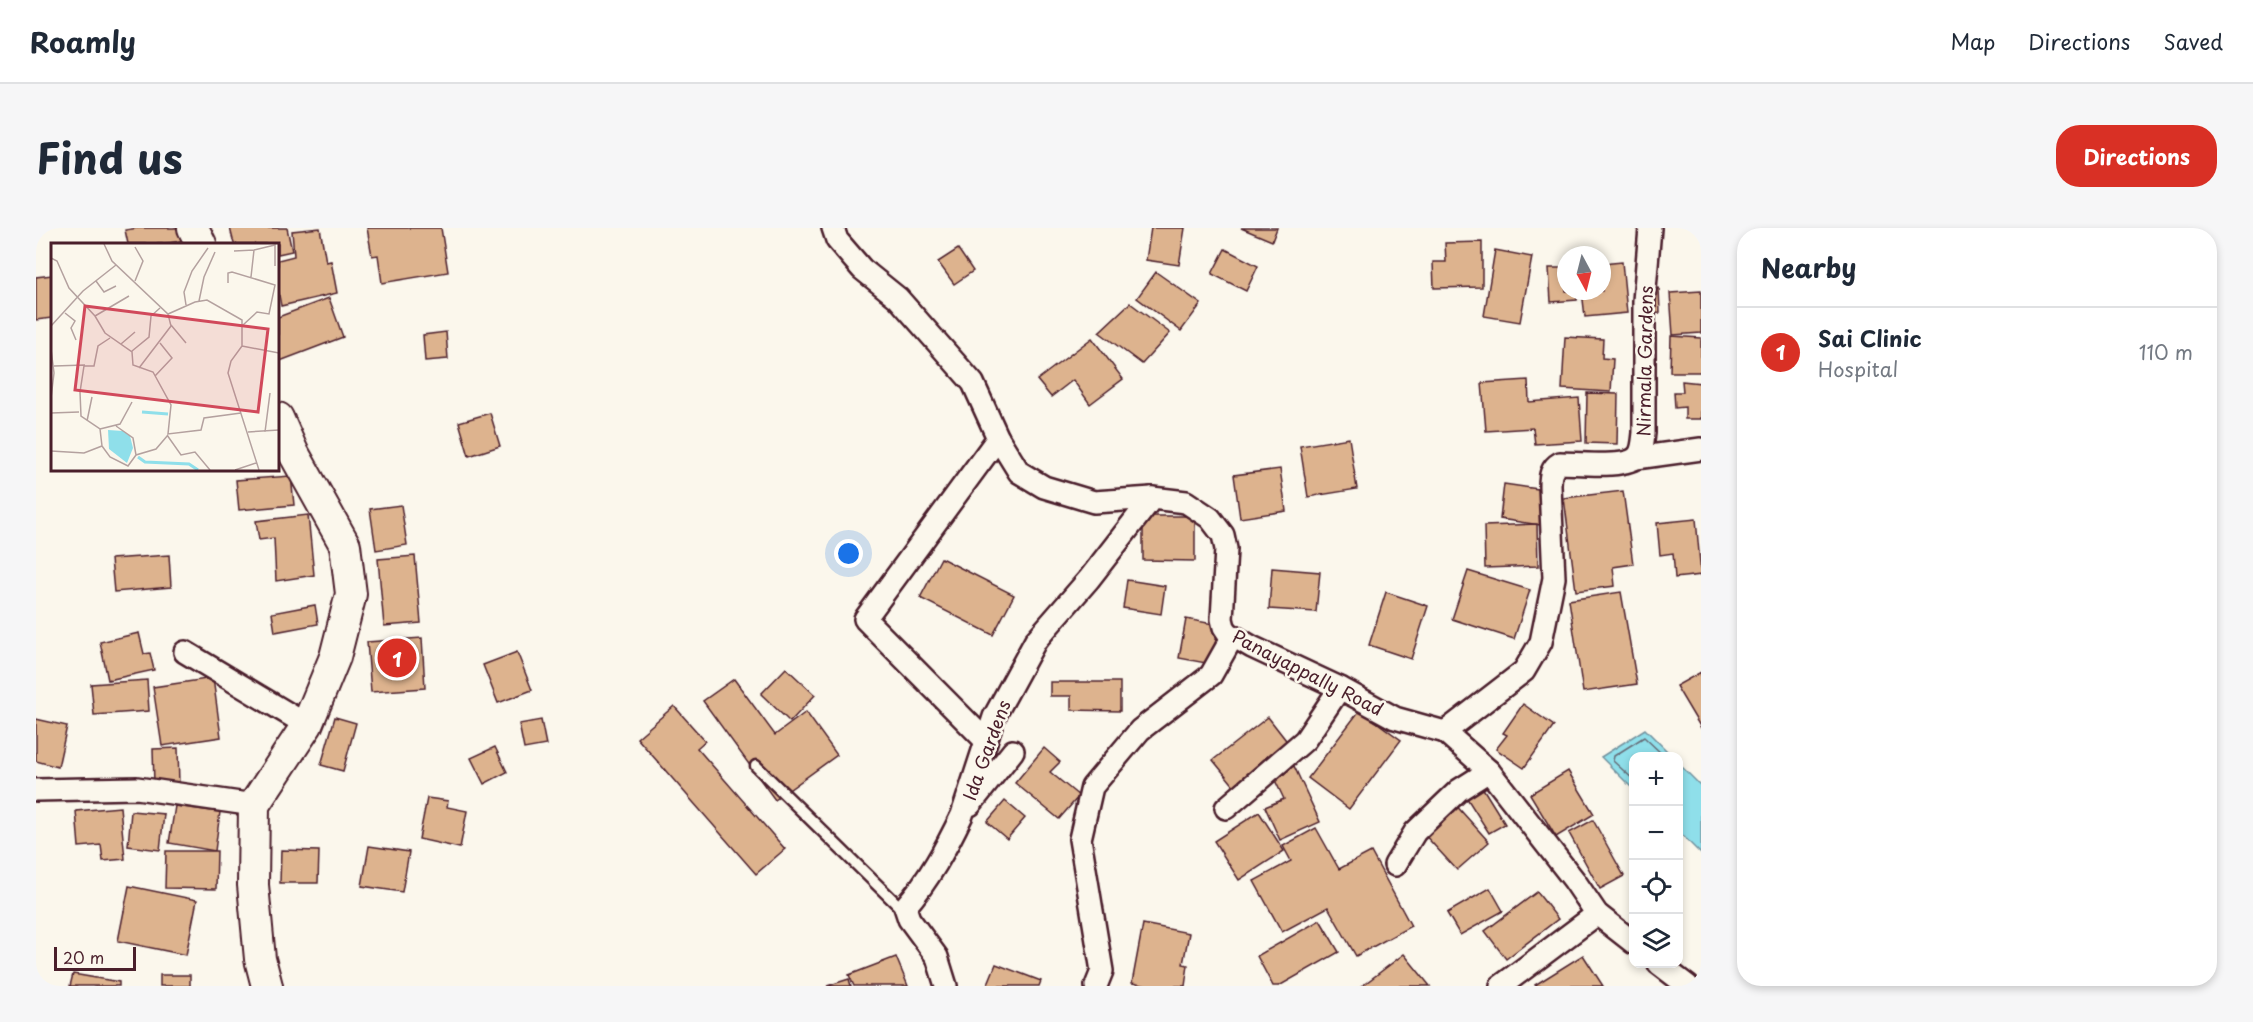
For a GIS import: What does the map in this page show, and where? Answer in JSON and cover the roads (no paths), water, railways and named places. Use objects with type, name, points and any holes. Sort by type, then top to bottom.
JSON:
[{"type":"main road","points":[[193,228],[200,243]]},
{"type":"main road","points":[[267,986],[260,959],[253,885],[254,805],[307,724],[335,657],[351,594],[345,545],[293,452],[279,420]]},
{"type":"street","name":"Panayappally Road","points":[[833,228],[837,240],[862,269],[898,298],[973,383],[998,438],[1019,472],[1044,486],[1094,502],[1152,498],[1186,502],[1210,518],[1223,535],[1226,549],[1222,619],[1224,627],[1233,636],[1252,647],[1340,688],[1395,718],[1445,732],[1489,771],[1574,880],[1597,914],[1629,939]]},
{"type":"street","name":"Nirmala Gardens","points":[[1445,732],[1524,671],[1541,642],[1554,578],[1550,479],[1555,466],[1560,463],[1614,463],[1636,458],[1641,452],[1644,433],[1644,301],[1650,228]]},
{"type":"street","points":[[986,741],[865,619],[998,438]]},
{"type":"street","points":[[1636,458],[1701,449]]},
{"type":"street","name":"Ida Gardens","points":[[906,913],[905,907],[925,884],[962,815],[994,717],[1036,640],[1089,579],[1152,498]]},
{"type":"street","points":[[1095,986],[1102,971],[1080,839],[1092,787],[1140,730],[1211,675],[1233,636]]},
{"type":"street","points":[[185,651],[307,724]]},
{"type":"street","points":[[1226,808],[1305,740],[1340,688]]},
{"type":"street","points":[[962,815],[1013,751]]},
{"type":"street","points":[[1395,865],[1415,832],[1459,790],[1489,771]]},
{"type":"street","points":[[36,790],[137,788],[254,805]]},
{"type":"street","points":[[906,913],[937,957],[946,986]]},
{"type":"street","points":[[1501,986],[1597,914]]},
{"type":"street","points":[[1665,968],[1688,986]]},
{"type":"lane","points":[[756,766],[906,913]]},
{"type":"water","points":[[1645,729],[1668,752],[1629,752],[1629,785],[1601,757]]},
{"type":"water","points":[[1683,768],[1701,786],[1701,854],[1683,836]]},
{"type":"place","name":"Sai Clinic","points":[[397,658]]}]
